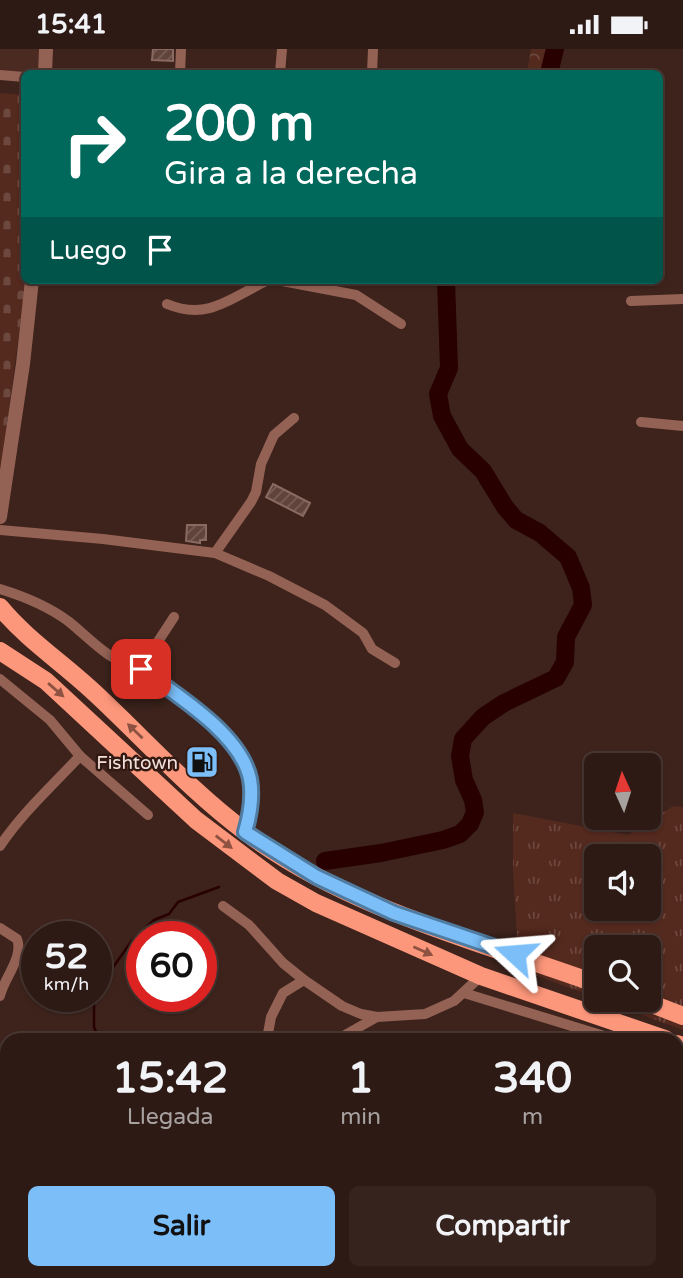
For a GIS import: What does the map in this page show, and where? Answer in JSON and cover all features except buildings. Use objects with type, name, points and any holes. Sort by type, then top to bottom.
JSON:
[{"type":"main road","points":[[0,607],[21,630],[94,692],[181,777],[245,832],[317,877],[394,913],[584,979]]},
{"type":"main road","points":[[0,651],[46,681],[196,820],[277,881],[316,903],[481,976],[647,1033]]},
{"type":"main road","points":[[661,1008],[683,1016]]},
{"type":"street","points":[[45,70],[46,49]]},
{"type":"street","points":[[180,70],[181,49]]},
{"type":"street","points":[[280,70],[282,49]]},
{"type":"street","points":[[372,70],[373,49]]},
{"type":"street","points":[[0,75],[21,77]]},
{"type":"street","points":[[0,517],[31,284]]},
{"type":"street","points":[[167,304],[187,311],[207,311],[260,284]]},
{"type":"street","points":[[298,284],[356,295],[401,324]]},
{"type":"street","points":[[631,301],[683,299]]},
{"type":"street","points":[[215,553],[256,492],[258,473],[272,439],[294,418]]},
{"type":"street","points":[[641,422],[683,426]]},
{"type":"street","points":[[0,530],[215,553],[269,576],[325,605],[363,633],[372,649],[395,663]]},
{"type":"street","points":[[0,589],[59,614],[95,646],[118,661],[141,669],[191,706],[235,748],[245,763],[250,779],[251,809],[245,832]]},
{"type":"street","points":[[141,669],[174,617]]},
{"type":"street","points":[[0,679],[50,720],[80,756],[148,815]]},
{"type":"street","points":[[0,846],[35,800],[80,756]]},
{"type":"street","points":[[223,906],[249,925],[283,963],[304,980],[342,1006],[361,1014],[377,1017],[425,1014],[454,1000],[481,976]]},
{"type":"street","points":[[0,928],[17,939],[19,949],[3,982],[0,996]]},
{"type":"street","points":[[268,1033],[271,1017],[283,993],[304,980]]},
{"type":"street","points":[[464,993],[594,1033]]},
{"type":"street","points":[[349,1033],[377,1017]]},
{"type":"shaded area","points":[[0,49],[41,49],[40,70],[0,73]]},
{"type":"green space","points":[[531,49],[555,49],[548,70],[528,70]]},
{"type":"green space","points":[[0,93],[21,95],[21,284],[25,284],[0,476]]},
{"type":"green space","points":[[673,806],[683,807],[683,1030],[635,1012],[661,1012],[661,935],[584,935],[584,993],[519,969],[513,871],[513,813],[584,827],[584,830],[628,835],[636,830],[661,830],[662,813]]},
{"type":"waterway","points":[[550,70],[555,49]]},
{"type":"waterway","points":[[325,861],[381,853],[460,834],[470,824],[475,812],[464,780],[460,756],[463,739],[483,717],[504,703],[556,678],[565,662],[566,637],[583,605],[581,588],[568,557],[540,533],[516,520],[483,471],[460,449],[442,416],[438,394],[449,368],[446,284]]},
{"type":"waterway","points":[[112,969],[131,942],[154,920],[169,914],[178,902],[219,887]]},
{"type":"waterway","points":[[94,1012],[96,1033]]},
{"type":"place","name":"Fishtown","points":[[202,762]]},
{"type":"route","points":[[141,669],[212,724],[245,763],[250,779],[251,809],[245,832],[317,877],[394,913],[515,954]]}]
